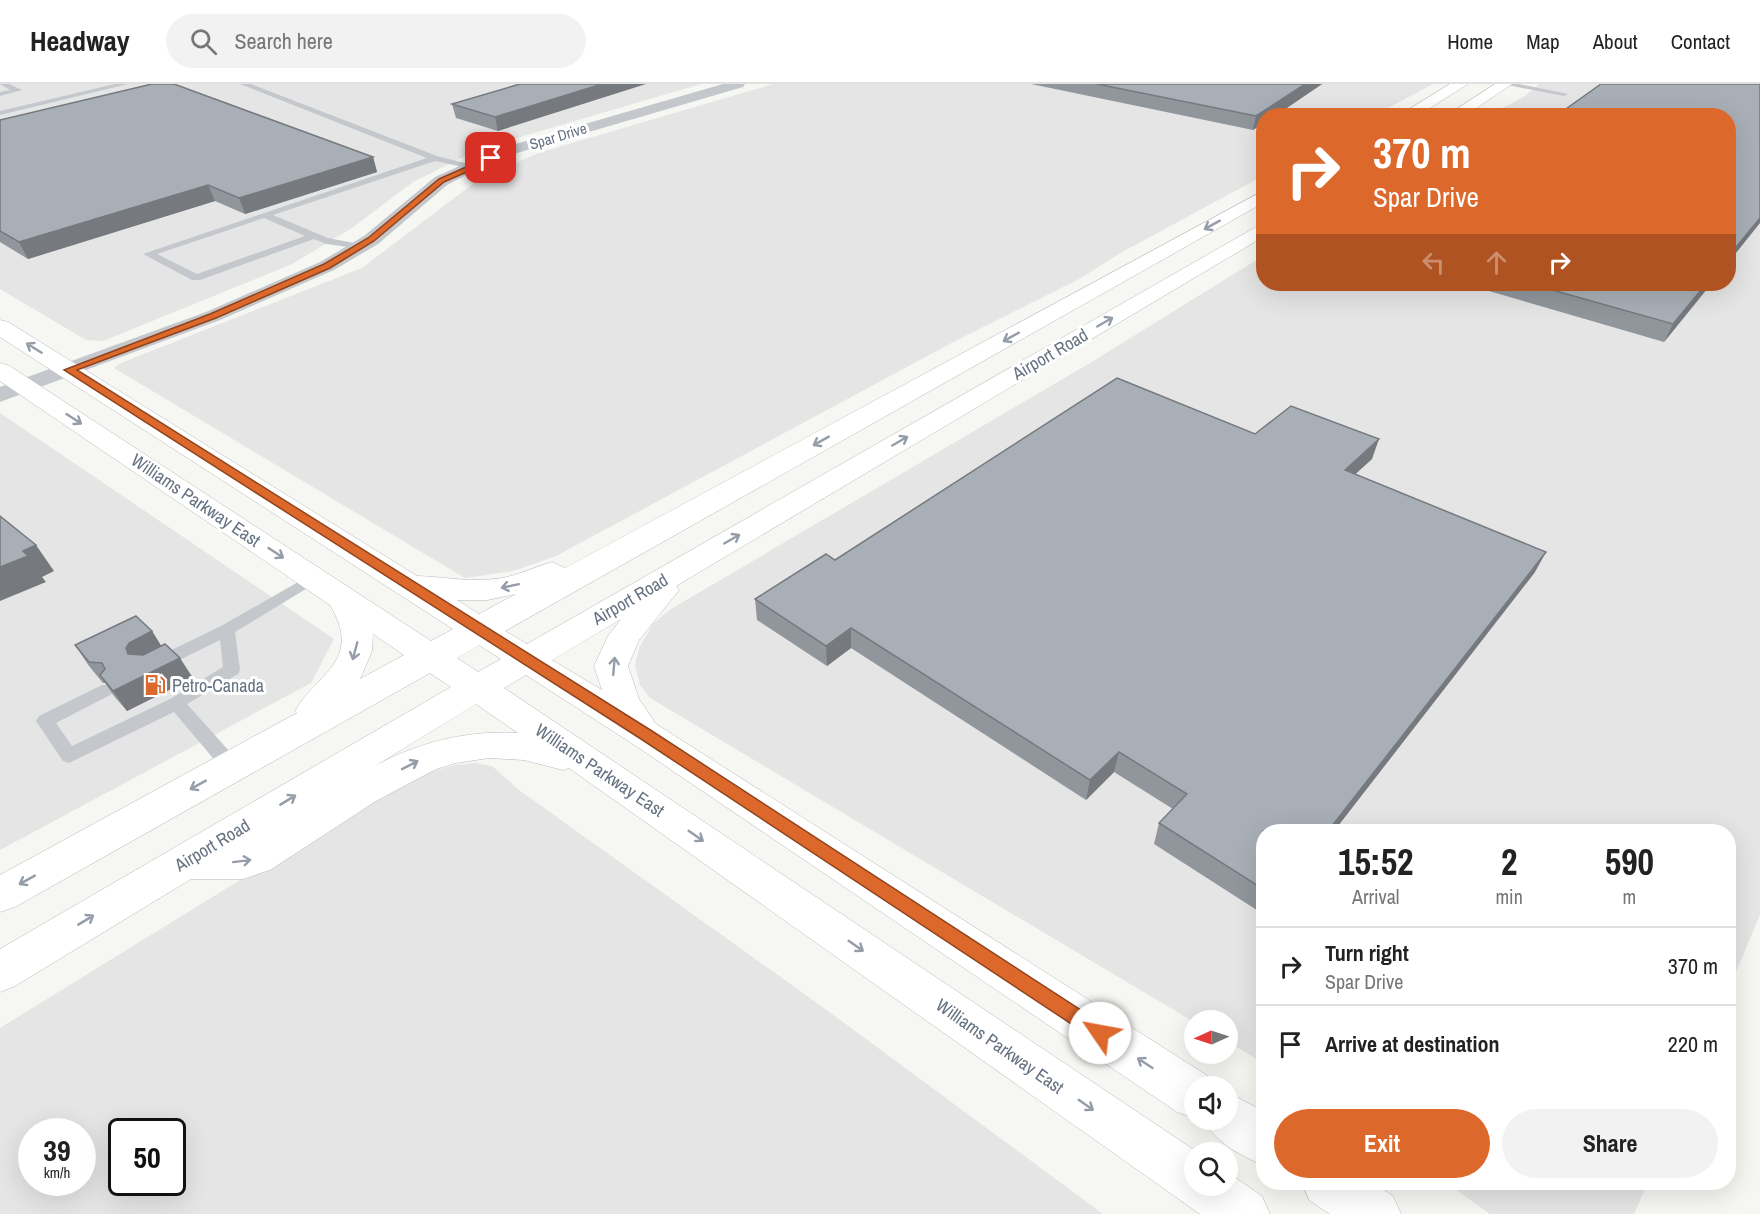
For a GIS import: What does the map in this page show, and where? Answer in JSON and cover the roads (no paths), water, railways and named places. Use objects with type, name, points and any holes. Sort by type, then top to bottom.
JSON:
[{"type":"main road","points":[[1419,108],[1461,84]]},
{"type":"main road","points":[[1466,108],[1505,84]]},
{"type":"main road","name":"Airport Road","points":[[0,895],[661,528],[1052,315],[1256,200]]},
{"type":"main road","name":"Airport Road","points":[[0,972],[478,688],[1256,233]]},
{"type":"main road","points":[[0,327],[528,659],[1184,1088]]},
{"type":"main road","name":"Williams Parkway East","points":[[0,370],[13,391],[327,588],[478,688],[1184,1173]]},
{"type":"main road","points":[[408,583],[450,591],[512,586],[558,569],[621,535],[661,528]]},
{"type":"main road","points":[[646,735],[623,703],[611,666],[624,636],[681,569]]},
{"type":"main road","points":[[286,736],[327,699],[345,676],[356,652],[356,625],[327,588]]},
{"type":"main road","points":[[183,862],[248,862],[407,766],[437,752],[485,744],[529,746],[596,767]]},
{"type":"main road","points":[[1238,1123],[1256,1135]]},
{"type":"main road","points":[[1339,1190],[1375,1214]]},
{"type":"main road","points":[[1218,1196],[1244,1214]]},
{"type":"street","name":"Spar Drive","points":[[13,391],[270,292],[327,266],[360,247],[441,181],[472,166],[522,147],[738,84]]},
{"type":"lane","points":[[0,94],[18,90],[3,84]]},
{"type":"lane","points":[[0,105],[93,84]]},
{"type":"lane","points":[[120,84],[133,90],[2,117],[120,84]]},
{"type":"lane","points":[[244,84],[435,158],[472,166]]},
{"type":"lane","points":[[1505,84],[1564,94]]},
{"type":"lane","points":[[314,236],[196,278],[148,254],[435,158]]},
{"type":"lane","points":[[265,215],[326,241],[360,247]]},
{"type":"lane","points":[[149,669],[175,661],[226,630],[327,588]]},
{"type":"lane","points":[[108,689],[89,703],[45,721],[69,756],[106,730],[147,709],[176,703],[194,685],[232,670],[226,630]]},
{"type":"lane","points":[[176,703],[231,766]]},
{"type":"place","name":"Petro-Canada","points":[[155,685]]}]
